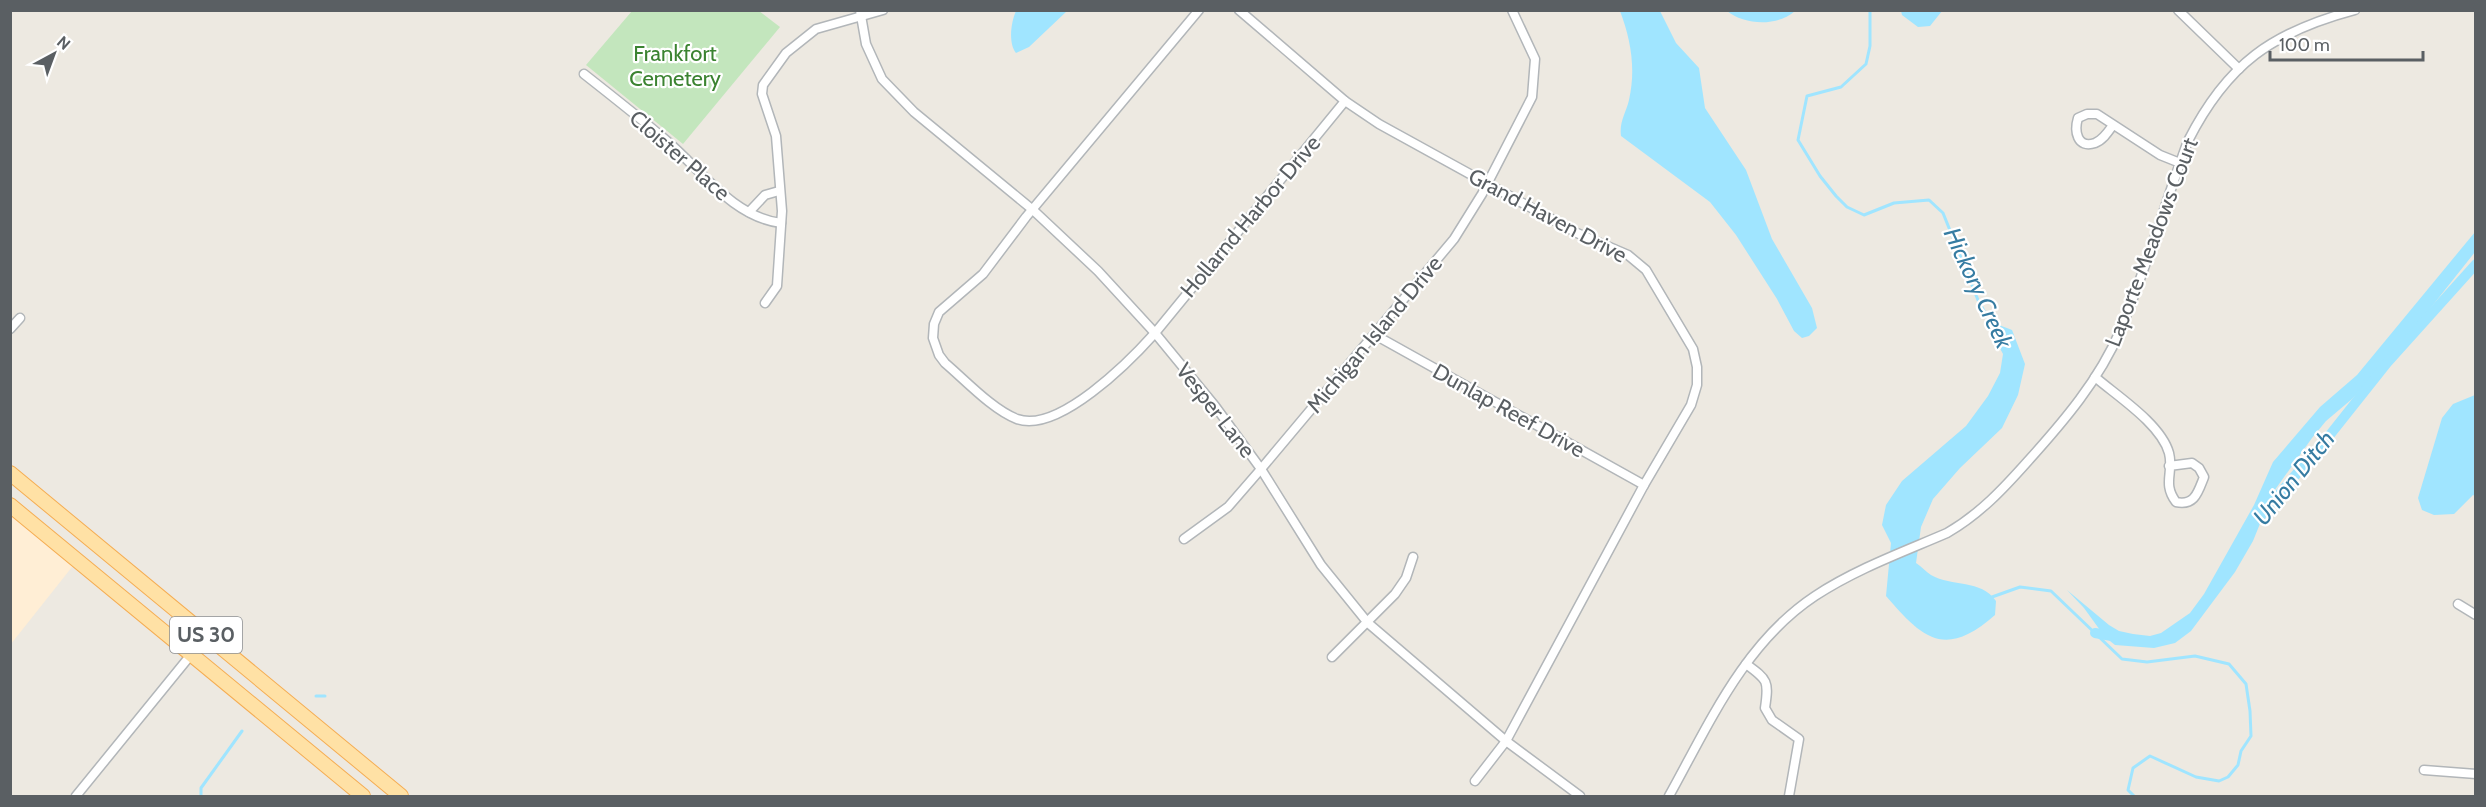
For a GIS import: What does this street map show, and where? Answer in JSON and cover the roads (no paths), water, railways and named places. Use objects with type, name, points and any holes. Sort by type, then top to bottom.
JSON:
[{"type":"main road","name":"US 30","points":[[10,473],[401,796]]},
{"type":"main road","name":"US 30","points":[[10,505],[363,796]]},
{"type":"street","points":[[765,303],[777,286],[781,223],[776,136],[762,94],[763,85],[774,67],[801,39],[825,26],[883,10]]},
{"type":"street","points":[[1033,210],[1199,10]]},
{"type":"street","name":"Grand Haven Drive","points":[[1239,10],[1345,100],[1379,124],[1577,233],[1628,255],[1646,270],[1693,349],[1697,367],[1697,385],[1691,405],[1644,485],[1506,741],[1475,781]]},
{"type":"street","name":"Michigan Island Drive","points":[[1184,539],[1228,507],[1261,469],[1454,239],[1482,194],[1533,97],[1535,59],[1512,10]]},
{"type":"street","points":[[2178,10],[2239,69]]},
{"type":"street","name":"Laporte Meadows Court","points":[[1669,796],[1731,685],[1766,638],[1814,596],[1867,568],[1962,525],[1995,498],[2065,420],[2120,331],[2180,163],[2200,117],[2213,98],[2239,69],[2273,41],[2324,15],[2355,10]]},
{"type":"street","name":"Vesper Lane","points":[[860,15],[866,44],[882,79],[914,112],[1033,210],[1098,271],[1155,333],[1215,406],[1261,469],[1321,565],[1368,623],[1506,741],[1580,796]]},
{"type":"street","name":"Cloister Place","points":[[584,74],[668,142],[708,181],[749,212],[762,219],[781,223]]},
{"type":"street","name":"Hollarnd Harbor Drive","points":[[1033,210],[983,274],[939,312],[934,324],[933,338],[939,355],[945,363],[1009,416],[1029,422],[1052,418],[1122,368],[1155,333],[1345,100]]},
{"type":"street","points":[[2112,125],[2104,137],[2094,143],[2084,143],[2077,136],[2075,128],[2078,118],[2087,114],[2097,114],[2160,155],[2180,163]]},
{"type":"street","name":"Cloister Place","points":[[749,212],[765,195],[779,191]]},
{"type":"street","points":[[10,329],[20,318]]},
{"type":"street","name":"Dunlap Reef Drive","points":[[1375,335],[1644,485]]},
{"type":"street","points":[[2094,376],[2160,435],[2169,454],[2169,466],[2169,492],[2176,502],[2185,504],[2192,501],[2204,477],[2199,468],[2192,463],[2169,466]]},
{"type":"street","points":[[1332,657],[1368,623],[1401,586],[1413,557]]},
{"type":"street","points":[[2458,604],[2475,615]]},
{"type":"street","points":[[76,796],[207,635]]},
{"type":"street","points":[[1746,664],[1765,678],[1768,689],[1765,708],[1772,720],[1799,739],[1789,796]]},
{"type":"street","points":[[2424,770],[2475,774]]},
{"type":"water","points":[[1016,10],[1067,11],[1029,47],[1016,53],[1013,49],[1011,32]]},
{"type":"water","points":[[1620,11],[1660,11],[1676,43],[1699,68],[1705,108],[1746,170],[1772,239],[1812,308],[1817,328],[1809,336],[1802,338],[1794,331],[1777,299],[1736,235],[1710,202],[1621,136],[1622,122],[1631,88],[1632,66],[1630,44]]},
{"type":"water","points":[[1727,11],[1795,11],[1779,20],[1761,22],[1742,19]]},
{"type":"water","points":[[1901,11],[1942,11],[1930,26],[1918,27],[1902,15]]},
{"type":"water","points":[[2475,232],[2475,252],[2398,349],[2352,399],[2326,421],[2272,494],[2253,541],[2235,572],[2191,631],[2175,643],[2154,648],[2115,645],[2105,637],[2084,608],[2067,590],[2109,625],[2119,631],[2133,634],[2150,636],[2161,633],[2190,613],[2204,594],[2254,505],[2273,462],[2320,407],[2357,375]]},
{"type":"water","points":[[1999,325],[2012,330],[2025,364],[2018,395],[2002,428],[1960,468],[1933,499],[1921,527],[1916,563],[1939,579],[1974,586],[1990,594],[1996,601],[1995,615],[1962,637],[1948,640],[1936,638],[1924,633],[1912,623],[1886,596],[1891,543],[1882,525],[1886,505],[1902,481],[1966,426],[1988,396],[2000,373],[2003,354],[1993,335]]},
{"type":"water","points":[[2475,395],[2475,496],[2473,495],[2454,514],[2434,515],[2422,510],[2418,498],[2442,418],[2453,404]]},
{"type":"waterway","name":"Hickory Creek","points":[[1870,10],[1870,46],[1866,64],[1841,87],[1807,96],[1798,140],[1820,176],[1847,207],[1864,215],[1894,203],[1929,200],[1943,213],[1978,300],[1997,335]]},
{"type":"waterway","name":"Union Ditch","points":[[2258,519],[2329,436],[2387,363],[2476,264]]},
{"type":"waterway","name":"Hickory Creek","points":[[1992,597],[2020,587],[2051,591],[2122,659],[2147,662],[2195,656],[2229,664],[2246,684],[2251,736],[2241,751],[2238,765],[2228,777],[2219,781],[2196,777],[2150,756],[2133,768],[2128,790],[2134,796]]},
{"type":"waterway","name":"Union Ditch","points":[[2095,633],[2117,637]]},
{"type":"waterway","points":[[316,696],[325,696]]},
{"type":"waterway","points":[[201,796],[201,788],[242,731]]},
{"type":"park label","name":"Frankfort Cemetery","points":[[675,66]]}]
